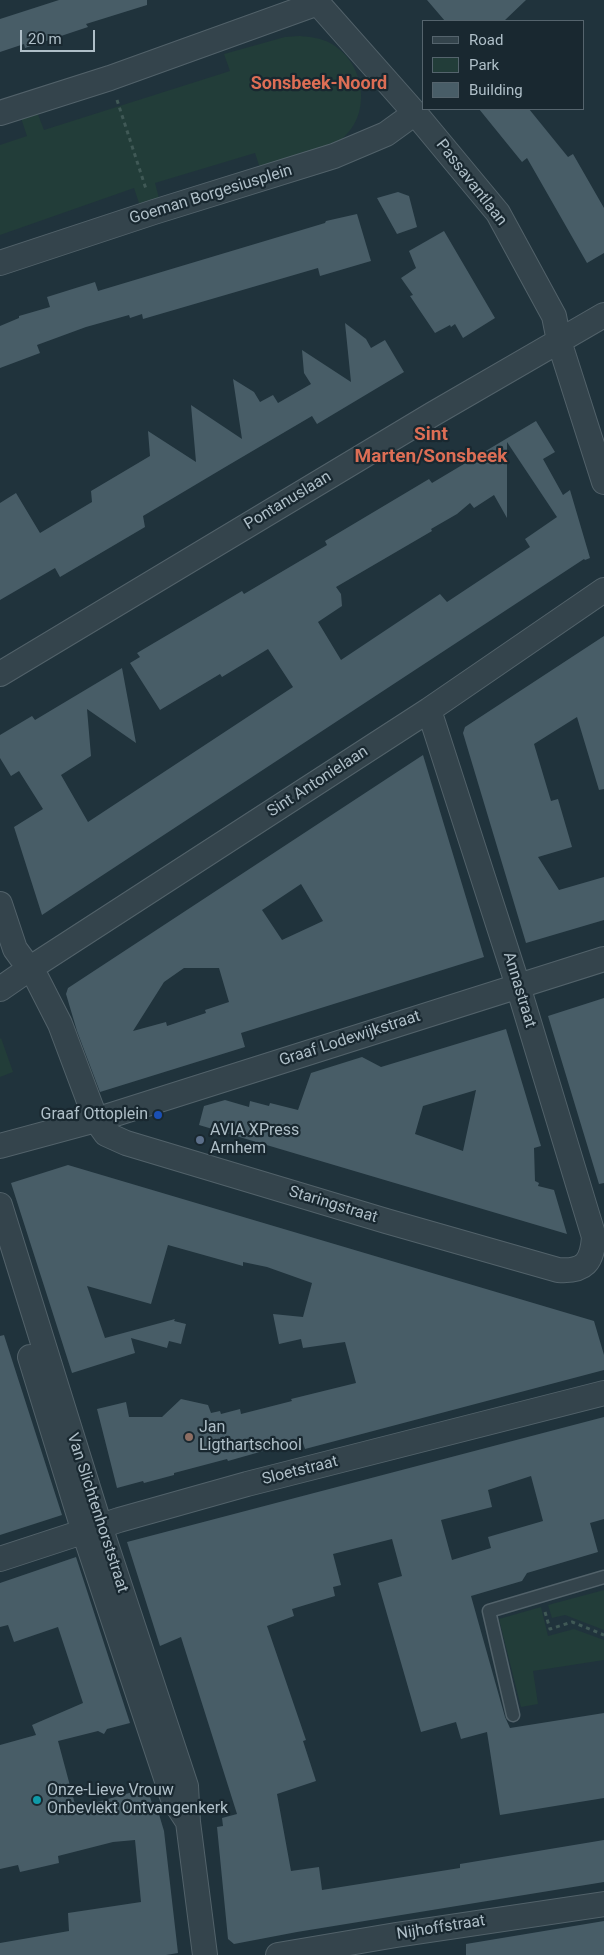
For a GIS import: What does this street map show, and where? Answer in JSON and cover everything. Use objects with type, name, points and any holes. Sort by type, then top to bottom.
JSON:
[{"type":"street","points":[[0,113],[110,78],[316,1]]},
{"type":"street","name":"Passavantlaan","points":[[316,1],[415,113],[498,213],[554,316],[559,341],[604,482]]},
{"type":"street","name":"Goeman Borgesiusplein","points":[[0,263],[154,212],[334,156],[386,134],[415,113]]},
{"type":"street","name":"Pontanuslaan","points":[[0,674],[433,414],[604,315]]},
{"type":"street","name":"Sint Antonielaan","points":[[29,969],[429,710],[604,590]]},
{"type":"street","name":"Annastraat","points":[[429,710],[518,986],[594,1237],[593,1252],[587,1264],[580,1268]]},
{"type":"street","points":[[0,904],[15,949],[37,979],[60,1024],[96,1120],[0,1146]]},
{"type":"street","name":"Graaf Lodewijkstraat","points":[[96,1120],[604,959]]},
{"type":"street","points":[[0,989],[29,969]]},
{"type":"street","name":"Staringstraat","points":[[96,1120],[106,1134],[126,1143],[386,1221],[558,1270],[570,1271],[580,1268]]},
{"type":"street","name":"Van Slichtenhorststraat","points":[[0,1205],[92,1529],[173,1800],[188,1822],[205,1955]]},
{"type":"street","name":"Van Slichtenhorststraat","points":[[0,1260],[92,1529]]},
{"type":"street","name":"Sloetstraat","points":[[0,1559],[92,1529],[247,1484],[604,1393]]},
{"type":"street","name":"Nijhoffstraat","points":[[278,1955],[388,1936],[604,1904]]},
{"type":"lane","points":[[513,1715],[489,1610],[604,1577]]},
{"type":"path","points":[[110,78],[154,212]]},
{"type":"path","points":[[550,1628],[572,1622],[604,1635]]},
{"type":"green space","points":[[300,36],[319,39],[330,43],[342,51],[351,62],[357,74],[360,87],[361,101],[358,115],[352,127],[343,138],[325,150],[260,168],[255,153],[155,183],[159,198],[140,206],[134,188],[0,235],[0,145],[27,136],[21,118],[37,112],[44,130],[230,71],[224,54],[285,37]]},
{"type":"green space","points":[[0,1039],[13,1072],[0,1077]]},
{"type":"green space","points":[[604,1590],[604,1630],[565,1615],[552,1618],[548,1605]]},
{"type":"green space","points":[[541,1607],[548,1636],[574,1629],[604,1640],[604,1660],[533,1671],[538,1704],[521,1707],[499,1619]]},
{"type":"building","points":[[59,0],[147,0],[147,5],[86,24],[88,27],[25,48],[24,44],[0,52],[0,19]]},
{"type":"building","points":[[427,0],[526,0],[505,20],[444,20]]},
{"type":"building","points":[[480,110],[530,110],[568,157],[573,154],[604,208],[604,253],[587,263],[527,158],[522,162]]},
{"type":"building","points":[[398,192],[409,196],[417,227],[397,234],[377,198]]},
{"type":"building","points":[[357,214],[371,261],[320,276],[318,268],[143,319],[142,314],[130,318],[129,315],[86,327],[37,345],[40,353],[0,368],[0,326],[19,318],[19,316],[50,307],[47,297],[95,282],[98,291],[325,223],[326,221]]},
{"type":"building","points":[[444,231],[495,318],[463,338],[455,324],[435,333],[410,296],[413,295],[401,278],[416,268],[409,251]]},
{"type":"building","points":[[345,323],[366,339],[371,348],[385,340],[404,372],[317,424],[312,416],[143,516],[145,527],[60,577],[55,568],[0,600],[0,503],[16,493],[40,533],[92,502],[91,491],[150,456],[148,431],[196,462],[191,405],[242,439],[233,379],[254,392],[260,402],[273,395],[278,403],[311,384],[304,373],[302,350],[351,382]]},
{"type":"building","points":[[536,421],[555,452],[543,459],[563,495],[570,490],[590,558],[584,559],[42,915],[14,827],[43,809],[19,771],[11,776],[0,758],[0,735],[32,716],[35,720],[122,668],[136,743],[87,709],[91,756],[61,775],[88,822],[293,687],[268,649],[222,677],[220,674],[160,710],[130,663],[140,657],[137,653],[242,591],[244,594],[327,545],[325,541],[429,479],[432,483]],"holes":[[[507,442],[557,517],[525,539],[530,547],[447,602],[440,594],[341,660],[318,622],[342,606],[341,594],[336,587],[432,531],[431,529],[457,514],[470,503],[474,508],[494,495],[507,518]]]},
{"type":"building","points":[[604,636],[604,789],[599,790],[577,717],[534,744],[551,801],[558,799],[572,847],[538,857],[559,890],[604,877],[604,920],[526,943],[463,733],[465,727]]},
{"type":"building","points":[[423,755],[484,957],[241,1033],[245,1047],[100,1092],[77,1031],[66,994],[68,988]],"holes":[[[301,884],[323,921],[282,940],[262,910]],[[184,968],[219,968],[229,1002],[205,1010],[206,1013],[167,1026],[166,1022],[133,1031],[164,982]]]},
{"type":"building","points":[[604,998],[604,1183],[599,1184],[548,1016]]},
{"type":"building","points":[[506,1029],[541,1146],[534,1148],[535,1181],[539,1183],[538,1186],[554,1190],[567,1234],[199,1125],[204,1106],[225,1100],[249,1107],[250,1101],[269,1106],[270,1103],[298,1110],[311,1073],[362,1057],[381,1067]],"holes":[[[476,1090],[463,1151],[415,1134],[423,1106]]]},
{"type":"building","points":[[68,1165],[594,1321],[604,1355],[604,1370],[305,1449],[302,1440],[228,1461],[227,1459],[174,1473],[174,1475],[144,1483],[143,1481],[117,1488],[97,1409],[126,1402],[129,1417],[162,1417],[181,1399],[208,1405],[211,1413],[220,1411],[221,1414],[240,1409],[241,1414],[356,1383],[345,1342],[303,1348],[301,1339],[279,1344],[273,1314],[303,1317],[312,1283],[267,1267],[243,1262],[243,1266],[168,1245],[151,1304],[87,1286],[105,1338],[175,1319],[174,1321],[186,1324],[181,1344],[169,1341],[167,1348],[131,1338],[135,1353],[72,1373],[11,1183]]},
{"type":"building","points":[[4,1335],[62,1515],[0,1535],[0,1336]]},
{"type":"building","points":[[604,1417],[604,1519],[590,1523],[598,1552],[527,1573],[522,1581],[471,1596],[505,1717],[510,1728],[604,1713],[604,1798],[500,1815],[487,1732],[461,1739],[456,1722],[421,1732],[378,1583],[402,1576],[392,1539],[333,1554],[341,1585],[333,1587],[335,1596],[292,1609],[294,1616],[267,1626],[306,1740],[303,1741],[316,1781],[277,1794],[291,1871],[319,1867],[322,1890],[460,1868],[460,1864],[604,1840],[604,1882],[234,1944],[228,1939],[217,1827],[223,1826],[222,1818],[237,1814],[181,1637],[160,1646],[127,1542]],"holes":[[[531,1476],[543,1521],[488,1537],[491,1548],[452,1560],[441,1520],[492,1507],[488,1490]]]},
{"type":"building","points":[[76,1557],[130,1723],[107,1729],[104,1734],[98,1731],[58,1741],[76,1808],[147,1788],[155,1812],[158,1811],[164,1831],[178,1953],[166,1955],[0,1955],[0,1943],[69,1931],[68,1913],[141,1902],[135,1840],[113,1842],[58,1856],[59,1863],[20,1872],[18,1865],[0,1869],[0,1745],[36,1735],[32,1725],[83,1703],[58,1627],[14,1642],[8,1625],[0,1627],[0,1583]]},
{"type":"building","points":[[604,1921],[604,1955],[466,1955],[466,1944]]},
{"type":"place","name":"Graaf Ottoplein","points":[[158,1115]]},
{"type":"place","name":"AVIA XPress Arnhem","points":[[200,1140]]},
{"type":"place","name":"Jan Ligthartschool","points":[[189,1437]]},
{"type":"place","name":"Onze-Lieve Vrouw Onbevlekt Ontvangenkerk","points":[[37,1800]]},
{"type":"district","name":"Sonsbeek-Noord","points":[[319,84]]},
{"type":"district","name":"Sint Marten/Sonsbeek","points":[[431,446]]}]
